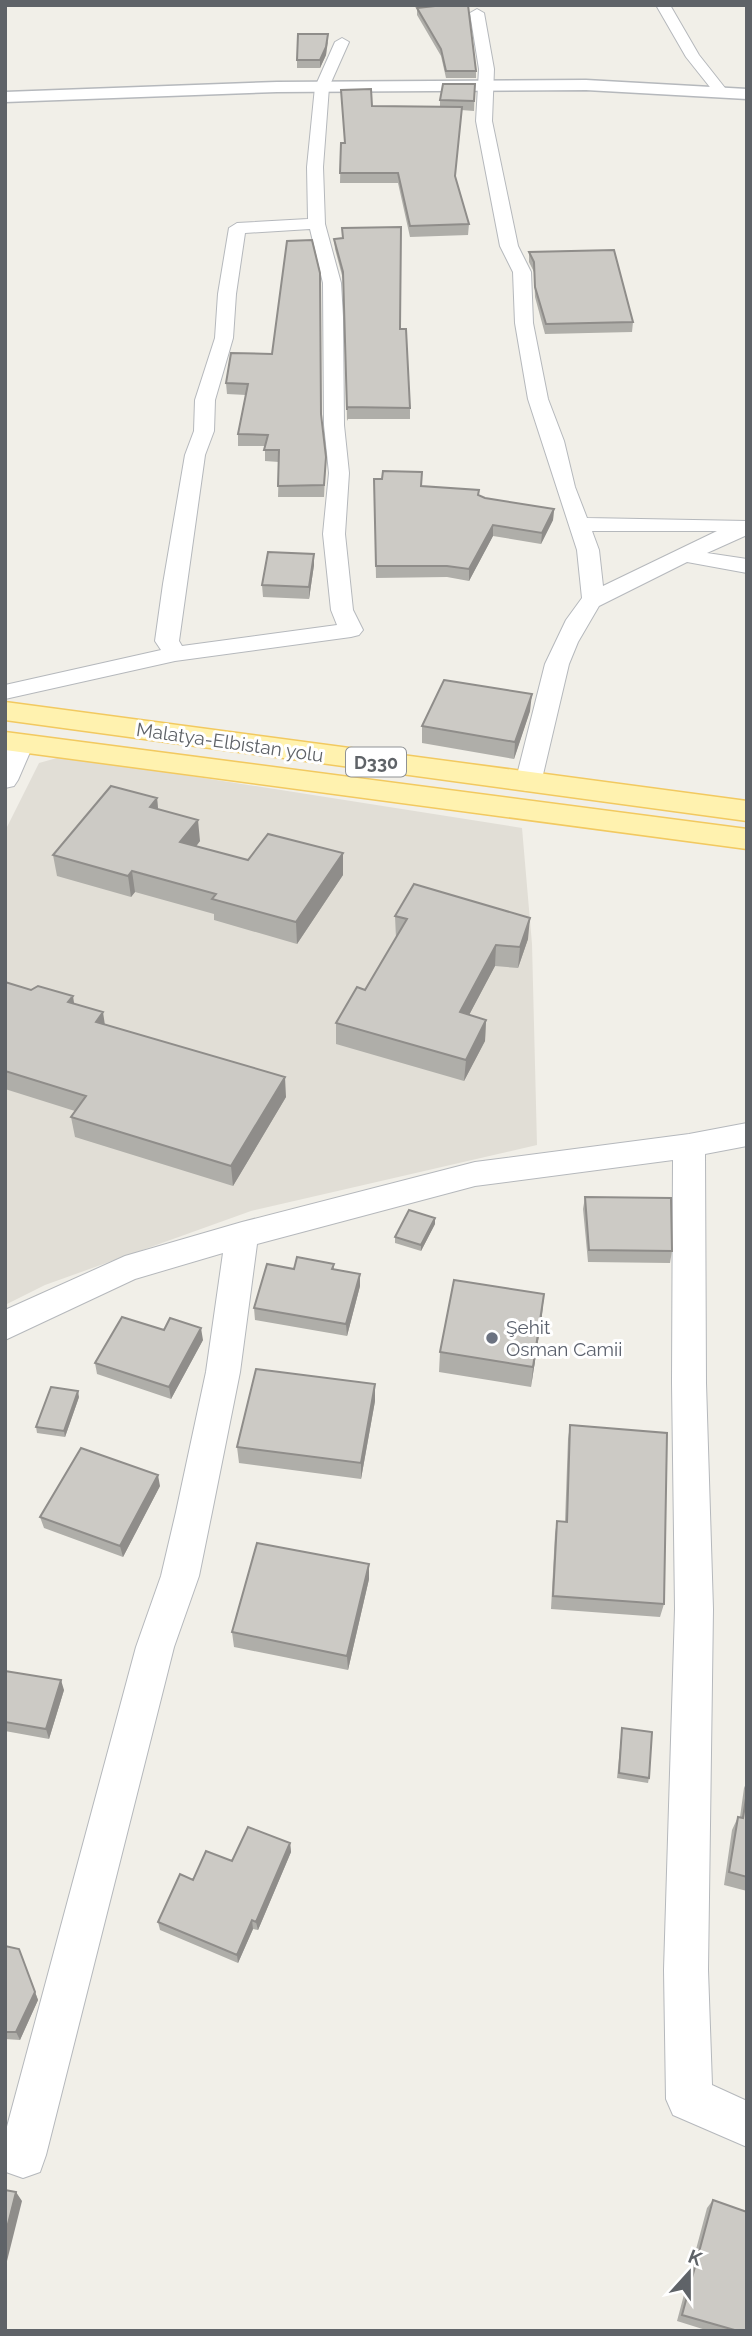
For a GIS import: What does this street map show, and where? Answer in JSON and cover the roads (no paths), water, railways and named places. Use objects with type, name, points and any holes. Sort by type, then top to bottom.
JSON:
[{"type":"main road","name":"Malatya-Elbistan yolu","points":[[5,711],[747,811]]},
{"type":"main road","name":"Malatya-Elbistan yolu","points":[[14,742],[747,839]]},
{"type":"street","points":[[663,5],[692,57],[722,93]]},
{"type":"street","points":[[477,13],[485,50],[486,88],[482,101],[484,121],[509,246],[522,272],[520,296],[529,361],[538,399],[555,441],[565,486],[588,550],[593,598]]},
{"type":"street","points":[[5,692],[175,653],[351,630],[342,610],[334,534],[339,473],[334,425],[332,283],[317,225],[314,167],[323,87],[342,42]]},
{"type":"street","points":[[5,97],[323,87],[486,88],[586,85],[747,94]]},
{"type":"street","points":[[175,653],[167,641],[174,584],[195,455],[204,431],[205,400],[224,338],[227,294],[237,228],[317,225]]},
{"type":"street","points":[[578,524],[747,526]]},
{"type":"street","points":[[528,783],[558,662],[573,629],[593,598],[624,586],[682,555],[747,526]]},
{"type":"street","points":[[682,555],[747,566]]},
{"type":"street","points":[[5,780],[14,742]]},
{"type":"street","points":[[5,1326],[125,1269],[242,1235],[475,1174],[689,1146],[747,1134]]},
{"type":"street","points":[[689,1146],[689,1383],[694,1609],[686,1970],[689,2099],[747,2124]]},
{"type":"street","points":[[23,2155],[155,1647],[180,1576],[223,1372],[242,1235]]},
{"type":"place","name":"Şehit Osman Camii","points":[[492,1338]]}]
